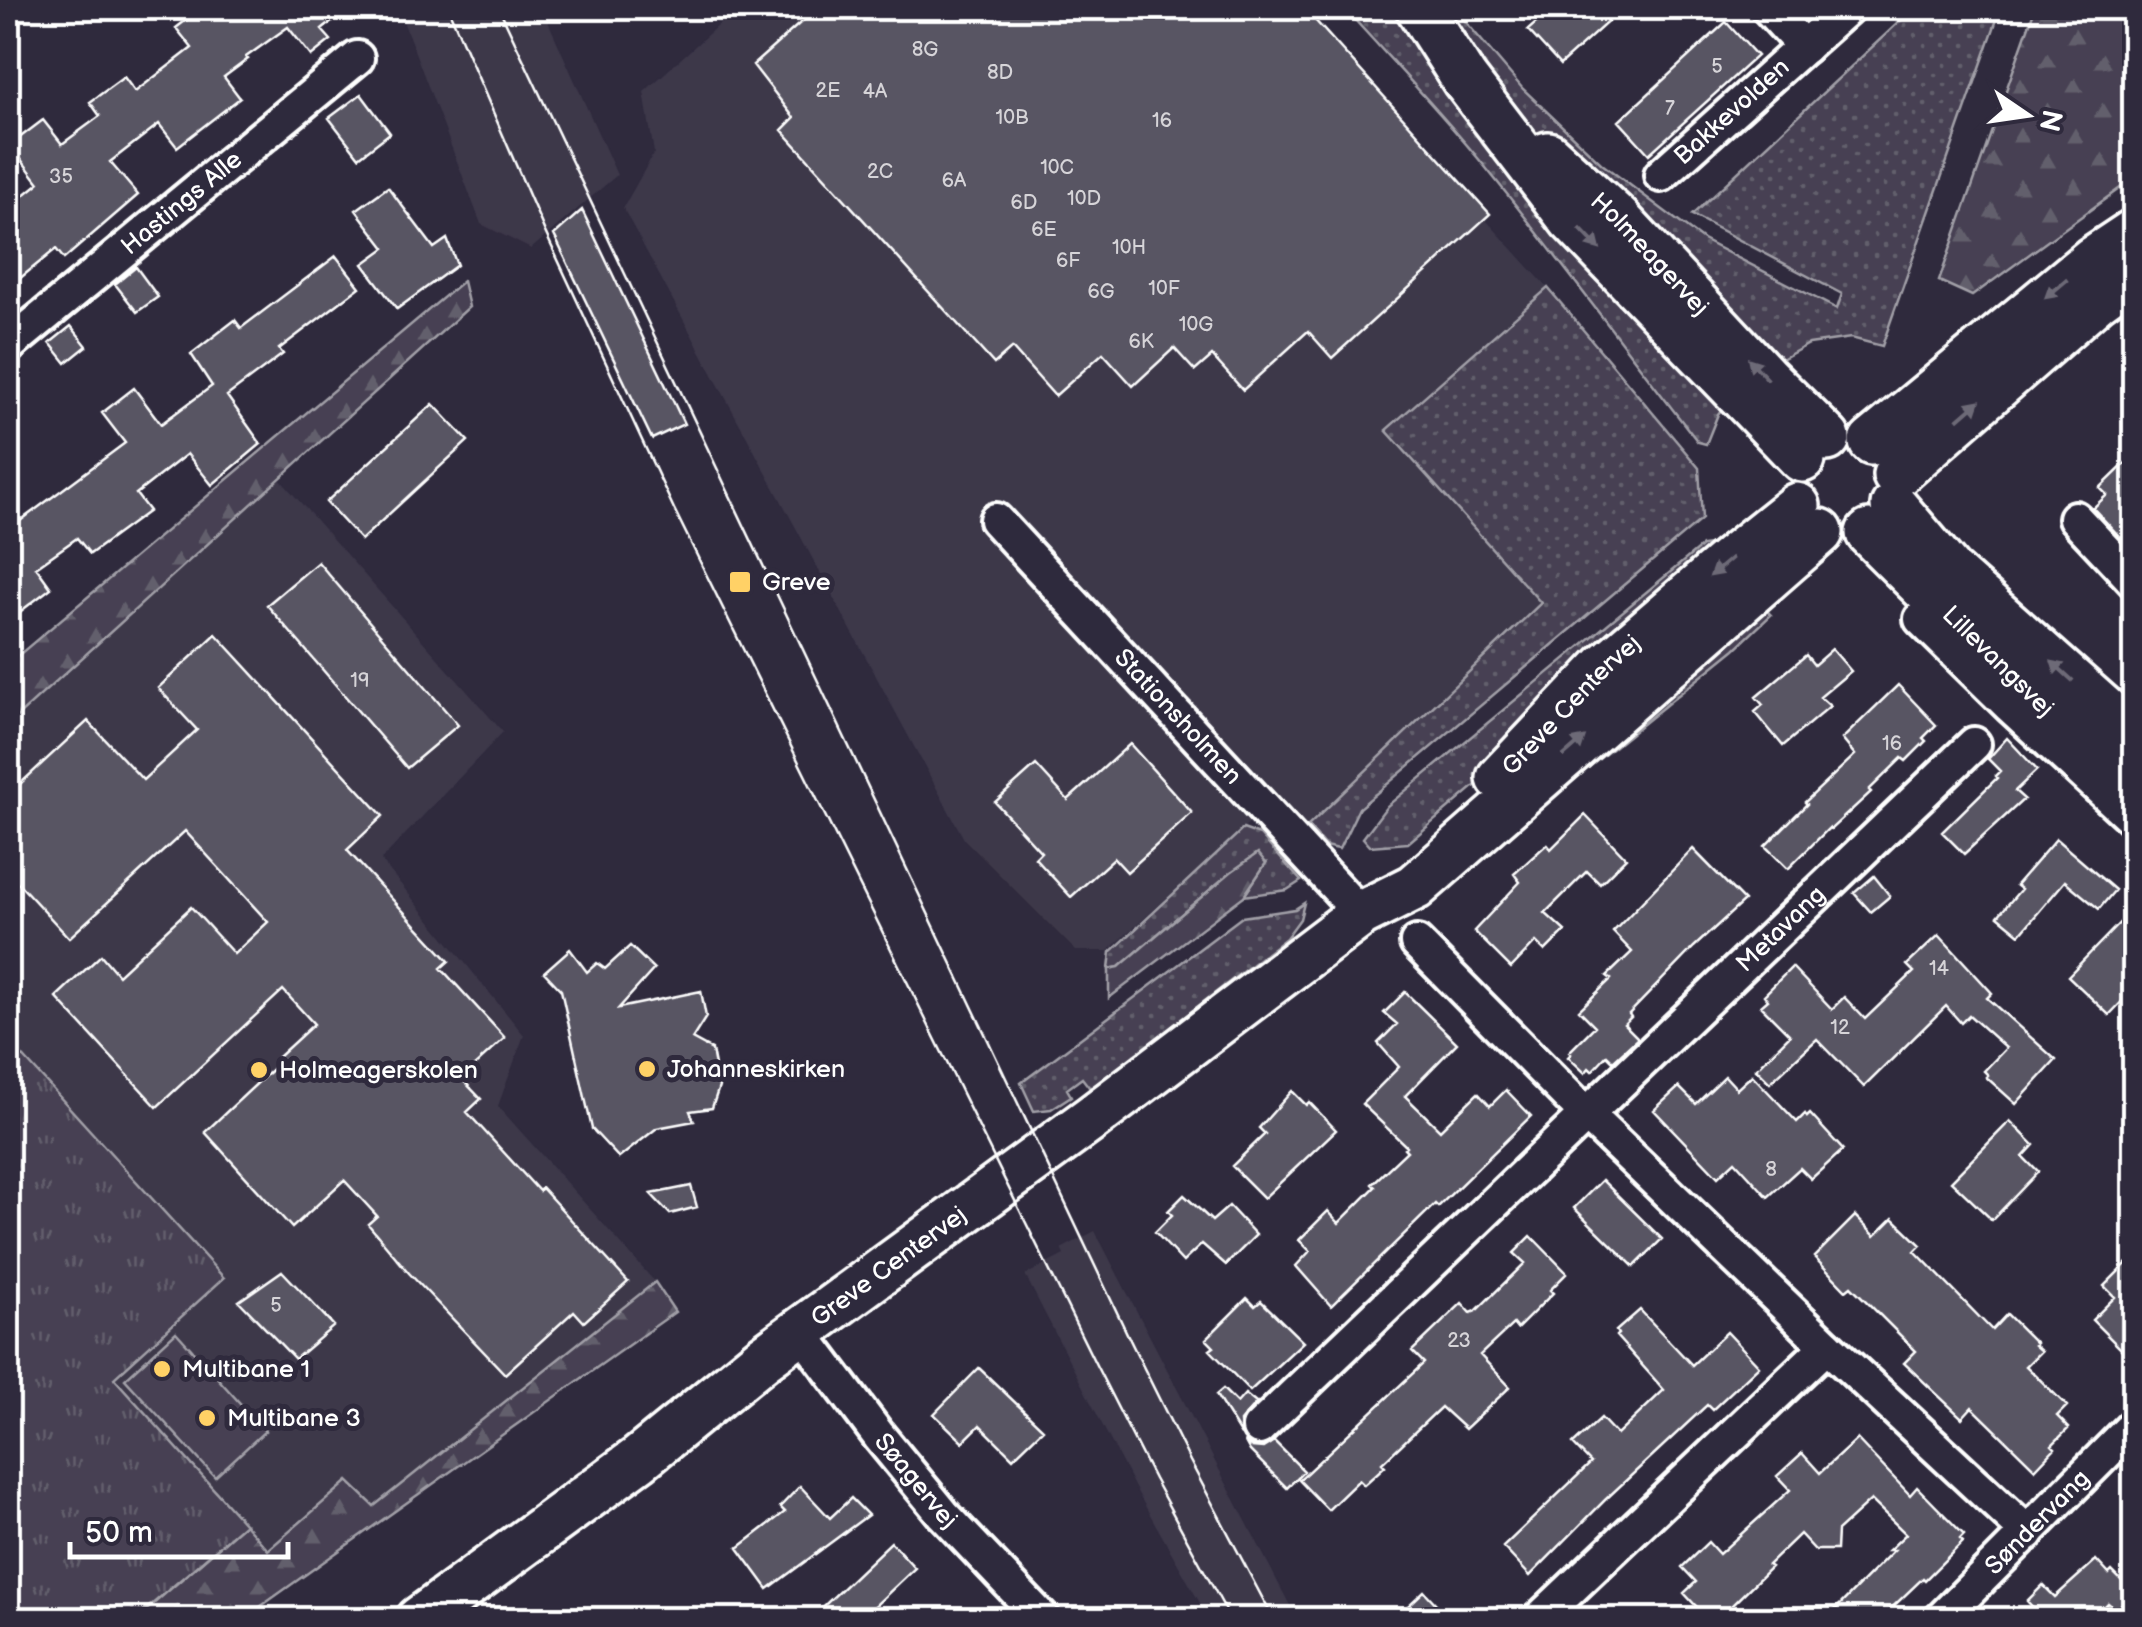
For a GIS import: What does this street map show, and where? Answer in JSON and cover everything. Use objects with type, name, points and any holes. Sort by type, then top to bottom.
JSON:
[{"type":"street","name":"Holmeagervej","points":[[1418,8],[1465,80],[1572,220],[1815,448]]},
{"type":"street","name":"Bakkevolden","points":[[1768,8],[1804,47]]},
{"type":"street","name":"Bakkevolden","points":[[1661,175],[1847,8]]},
{"type":"street","name":"Hastings Alle","points":[[8,346],[357,58]]},
{"type":"street","points":[[1883,489],[1858,436],[1842,434],[1815,448],[1795,474],[1794,490],[1809,519],[1836,538],[1853,538],[1883,489],[2092,260],[2134,232]]},
{"type":"street","points":[[1883,489],[2096,299],[2134,272]]},
{"type":"street","name":"Lillevangsvej","points":[[1883,489],[1950,572],[2134,736]]},
{"type":"street","name":"Lillevangsvej","points":[[1883,489],[2063,726],[2134,780]]},
{"type":"street","points":[[2075,518],[2134,581]]},
{"type":"street","name":"Greve Centervej","points":[[419,1620],[639,1459],[764,1358],[1092,1118],[1360,914],[1396,863],[1499,778],[1606,666],[1732,558],[1809,519]]},
{"type":"street","name":"Stationsholmen","points":[[996,520],[1360,914]]},
{"type":"street","name":"Lillevangsvej","points":[[1920,619],[2134,820]]},
{"type":"street","name":"Metavang","points":[[1259,1428],[1974,744]]},
{"type":"street","points":[[1417,943],[1588,1116],[2028,1533]]},
{"type":"street","name":"Søagervej","points":[[801,1332],[943,1514],[1044,1620]]},
{"type":"street","points":[[1538,1620],[1827,1346]]},
{"type":"street","name":"Søndervang","points":[[1940,1620],[2134,1425]]},
{"type":"shaded area","points":[[398,8],[542,8],[617,175],[531,249],[481,224]]},
{"type":"shaded area","points":[[737,8],[1293,8],[1548,288],[1386,430],[1546,608],[1277,855],[1249,824],[1108,951],[1076,951],[964,839],[623,208],[654,153],[644,92]]},
{"type":"shaded area","name":"Holmeagerskolen","points":[[279,478],[503,732],[381,860],[524,1035],[498,1106],[655,1282],[373,1506],[348,1482],[268,1550],[246,1524],[135,1619],[8,1620],[8,725]]},
{"type":"shaded area","points":[[1095,1231],[1297,1619],[1209,1619],[1135,1488],[1025,1275],[1064,1255],[1061,1249]]},
{"type":"green space","points":[[1344,8],[1395,8],[1494,150],[1730,399],[1718,414],[1706,444],[1698,442],[1482,163]]},
{"type":"green space","points":[[1440,8],[1454,8],[1523,89],[1602,164],[1703,240],[1837,309],[1842,294],[1692,215],[1914,8],[2001,8],[1882,346],[1851,338],[1809,344],[1771,365],[1651,237],[1533,130],[1494,88]]},
{"type":"green space","points":[[2035,8],[2134,8],[2134,178],[1972,296],[1939,281]]},
{"type":"green space","points":[[463,281],[469,307],[8,725],[8,664]]},
{"type":"green space","points":[[1548,288],[1699,468],[1702,519],[1359,808],[1339,849],[1325,846],[1308,826],[1541,603],[1386,430]]},
{"type":"green space","points":[[1709,545],[1721,559],[1508,758],[1408,843],[1370,846],[1363,838],[1387,806],[1702,546]]},
{"type":"green space","points":[[1754,597],[1771,615],[1735,649],[1436,891]]},
{"type":"green space","points":[[1243,829],[1260,835],[1301,881],[1287,890],[1244,896],[1266,863],[1231,872],[1119,967],[1109,969],[1111,952]]},
{"type":"green space","points":[[1258,853],[1266,863],[1244,896],[1109,998],[1109,969],[1119,967]]},
{"type":"green space","points":[[1304,903],[1300,919],[1286,938],[1171,1027],[1148,1060],[1108,1087],[1089,1087],[1082,1078],[1067,1089],[1071,1096],[1051,1109],[1034,1111],[1021,1083],[1242,917],[1295,909]]},
{"type":"green space","points":[[8,1040],[224,1278],[114,1378],[245,1524],[135,1619],[8,1619]]},
{"type":"green space","points":[[655,1282],[675,1312],[243,1619],[135,1620],[245,1524],[268,1550],[348,1481],[374,1506]]},
{"type":"green space","points":[[176,1332],[265,1431],[215,1477],[125,1379]]},
{"type":"building","points":[[202,8],[349,8],[322,30],[331,40],[311,56],[288,27],[246,57],[224,77],[240,98],[177,147],[159,124],[110,162],[138,195],[64,259],[56,249],[8,288],[8,208],[39,183],[10,145],[43,120],[62,144],[100,116],[90,102],[124,77],[135,92],[192,48],[176,28]]},
{"type":"building","points":[[817,8],[1304,8],[1490,214],[1332,358],[1308,331],[1243,390],[1212,356],[1195,371],[1174,348],[1133,386],[1103,353],[1055,396],[1012,348],[994,364],[782,130],[794,118],[753,65]]},
{"type":"building","points":[[1553,8],[1623,8],[1560,65],[1528,30]]},
{"type":"building","points":[[1726,22],[1757,56],[1649,154],[1619,121]]},
{"type":"building","points":[[361,94],[390,133],[359,157],[329,118]]},
{"type":"building","points":[[388,187],[434,248],[447,239],[457,265],[397,309],[363,264],[385,248],[356,210]]},
{"type":"building","points":[[582,210],[684,424],[652,439],[554,235]]},
{"type":"building","points":[[336,256],[360,287],[279,349],[283,354],[227,396],[261,444],[212,485],[187,454],[136,494],[149,511],[90,554],[77,538],[36,567],[51,588],[8,621],[8,530],[125,443],[102,413],[134,388],[161,424],[212,386],[191,354],[235,320],[241,328]]},
{"type":"building","points":[[136,267],[158,297],[137,312],[115,284]]},
{"type":"building","points":[[71,326],[87,346],[66,363],[50,343]]},
{"type":"building","points":[[433,404],[468,441],[361,540],[326,502]]},
{"type":"building","points":[[2134,455],[2134,552],[2093,508],[2107,495],[2100,488]]},
{"type":"building","points":[[318,562],[458,725],[407,768],[267,605]]},
{"type":"building","points":[[216,634],[383,816],[347,850],[449,961],[441,968],[505,1038],[461,1078],[481,1099],[467,1112],[628,1282],[584,1322],[574,1311],[505,1374],[368,1224],[377,1216],[344,1180],[292,1228],[205,1132],[281,1061],[278,1057],[314,1024],[283,990],[157,1107],[56,997],[101,955],[118,975],[191,907],[234,954],[268,922],[185,831],[69,938],[8,872],[8,795],[88,721],[143,780],[197,730],[158,688]]},
{"type":"building","points":[[1832,649],[1851,671],[1820,697],[1830,706],[1783,746],[1755,712],[1763,705],[1756,697],[1806,655],[1814,665]]},
{"type":"building","points":[[1898,685],[1936,725],[1906,761],[1902,758],[1788,869],[1765,846],[1855,755],[1842,739]]},
{"type":"building","points":[[2007,738],[2037,770],[2015,791],[2024,799],[1964,854],[1942,832],[1997,778],[2000,771],[1988,759]]},
{"type":"building","points":[[1130,744],[1192,813],[1127,872],[1114,858],[1071,897],[1035,858],[1041,852],[995,802],[1036,765],[1068,800]]},
{"type":"building","points":[[1585,815],[1626,858],[1600,884],[1587,871],[1545,913],[1565,931],[1545,951],[1536,942],[1511,968],[1474,931],[1520,882],[1514,874],[1547,844],[1551,849]]},
{"type":"building","points":[[2056,839],[2115,890],[2099,909],[2065,881],[2020,934],[1998,916],[2021,889],[2016,885]]},
{"type":"building","points":[[1693,849],[1744,901],[1629,1014],[1631,1017],[1624,1024],[1638,1038],[1613,1061],[1607,1055],[1585,1073],[1568,1057],[1595,1026],[1579,1010],[1632,952],[1613,932]]},
{"type":"building","points":[[1874,876],[1890,896],[1871,912],[1854,893]]},
{"type":"building","points":[[2134,908],[2134,989],[2109,1015],[2068,976]]},
{"type":"building","points":[[1939,935],[1992,993],[1987,998],[2056,1060],[2016,1104],[1984,1071],[2006,1048],[1969,1015],[1961,1023],[1946,1006],[1864,1087],[1817,1039],[1770,1083],[1756,1069],[1790,1035],[1761,1006],[1768,1000],[1764,995],[1792,967],[1832,1009],[1844,997],[1865,1019],[1914,972],[1907,965]]},
{"type":"building","name":"Johanneskirken","points":[[630,946],[654,969],[619,1008],[701,991],[706,1017],[692,1039],[712,1050],[719,1087],[712,1108],[690,1111],[694,1121],[657,1128],[619,1158],[592,1129],[561,990],[544,972],[570,949],[587,972],[597,963],[605,969]]},
{"type":"building","points":[[1405,992],[1457,1043],[1405,1096],[1440,1130],[1478,1093],[1490,1106],[1506,1090],[1531,1116],[1331,1306],[1296,1266],[1310,1251],[1299,1240],[1328,1211],[1339,1223],[1407,1151],[1362,1104],[1399,1067],[1378,1043],[1397,1024],[1384,1013]]},
{"type":"building","points":[[1752,1075],[1797,1122],[1810,1114],[1843,1150],[1811,1179],[1800,1168],[1768,1197],[1735,1161],[1718,1177],[1654,1110],[1679,1087],[1696,1104],[1725,1076],[1737,1089]]},
{"type":"building","points":[[1292,1091],[1306,1105],[1309,1102],[1336,1130],[1264,1198],[1232,1166],[1265,1134],[1259,1128]]},
{"type":"building","points":[[2010,1121],[2034,1145],[2023,1157],[2038,1172],[1992,1220],[1951,1181]]},
{"type":"building","points":[[1602,1180],[1662,1239],[1634,1267],[1574,1208]]},
{"type":"building","points":[[691,1186],[697,1207],[670,1214],[651,1194]]},
{"type":"building","points":[[1184,1195],[1212,1221],[1229,1206],[1256,1235],[1226,1265],[1202,1244],[1183,1262],[1155,1232]]},
{"type":"building","points":[[1855,1216],[1875,1236],[1893,1218],[1921,1245],[1915,1251],[1992,1330],[2007,1314],[2036,1343],[2041,1351],[2026,1366],[2067,1406],[2057,1416],[2069,1428],[2035,1469],[1972,1407],[1962,1418],[1904,1363],[1916,1351],[1851,1286],[1846,1290],[1814,1257]]},
{"type":"building","points":[[1531,1236],[1567,1273],[1517,1329],[1513,1324],[1480,1355],[1510,1387],[1465,1429],[1441,1407],[1382,1463],[1385,1466],[1364,1485],[1359,1480],[1328,1510],[1299,1480],[1424,1363],[1412,1351],[1462,1303],[1471,1313],[1476,1311],[1525,1263],[1514,1253]]},
{"type":"building","points":[[2134,1256],[2134,1362],[2092,1320],[2115,1297],[2104,1286]]},
{"type":"building","points":[[282,1271],[334,1326],[295,1359],[239,1301]]},
{"type":"building","points":[[1247,1298],[1255,1306],[1261,1301],[1303,1342],[1250,1391],[1210,1350],[1214,1347],[1206,1339]]},
{"type":"building","points":[[1640,1310],[1692,1365],[1727,1332],[1759,1366],[1712,1410],[1707,1405],[1530,1576],[1503,1547],[1591,1463],[1573,1444],[1601,1418],[1617,1435],[1664,1390],[1616,1336],[1616,1331]]},
{"type":"building","points":[[979,1368],[1043,1429],[1013,1458],[980,1425],[963,1442],[934,1414]]},
{"type":"building","points":[[1223,1389],[1237,1403],[1245,1394],[1256,1403],[1240,1422],[1241,1435],[1216,1395]]},
{"type":"building","points":[[1857,1439],[1910,1495],[1917,1487],[1964,1535],[1960,1539],[1963,1542],[1879,1620],[1825,1620],[1906,1534],[1871,1500],[1837,1531],[1836,1550],[1815,1550],[1800,1534],[1725,1612],[1723,1609],[1709,1620],[1684,1593],[1696,1582],[1682,1567],[1708,1542],[1719,1554],[1790,1490],[1777,1476],[1802,1453],[1820,1473]]},
{"type":"building","points":[[1274,1441],[1304,1471],[1287,1488],[1245,1442],[1263,1448]]},
{"type":"building","points":[[800,1486],[830,1518],[851,1498],[868,1515],[768,1589],[738,1548],[785,1512],[780,1507]]},
{"type":"building","points":[[891,1542],[915,1568],[860,1620],[809,1620]]},
{"type":"building","points":[[2096,1560],[2133,1592],[2116,1610],[2108,1603],[2091,1620],[2032,1620],[2038,1613],[2027,1601],[2043,1585],[2055,1597]]},
{"type":"building","points":[[1424,1591],[1451,1620],[1393,1620]]},
{"type":"tram line","points":[[448,8],[545,232],[674,509],[1096,1365],[1231,1620]]},
{"type":"tram line","points":[[499,8],[1132,1344],[1274,1620]]},
{"type":"place","name":"Greve","points":[[740,582]]},
{"type":"place","name":"Johanneskirken","points":[[647,1069]]},
{"type":"place","name":"Holmeagerskolen","points":[[259,1070]]},
{"type":"place","name":"Multibane 1","points":[[162,1369]]},
{"type":"place","name":"Multibane 3","points":[[207,1418]]}]
